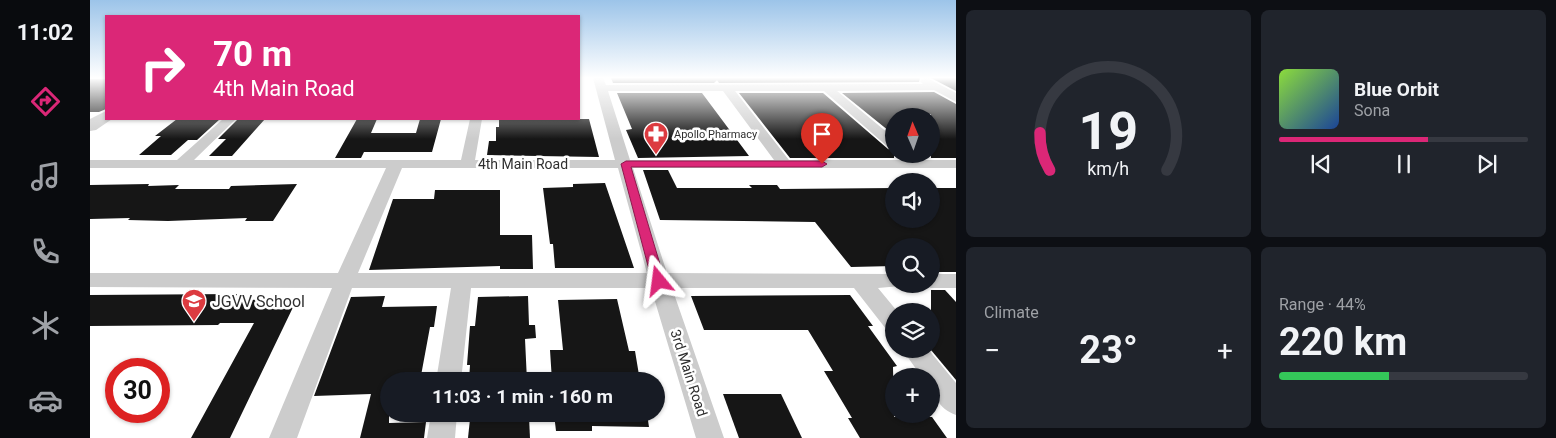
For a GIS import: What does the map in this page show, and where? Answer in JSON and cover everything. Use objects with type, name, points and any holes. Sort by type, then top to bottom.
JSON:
[{"type":"street","name":"3rd Main Road","points":[[605,98],[626,164],[659,281],[710,438]]},
{"type":"street","points":[[735,98],[785,164]]},
{"type":"street","points":[[839,98],[885,137]]},
{"type":"street","points":[[90,126],[105,117]]},
{"type":"street","points":[[181,164],[229,120]]},
{"type":"street","points":[[467,164],[476,120]]},
{"type":"street","name":"4th Main Road","points":[[90,164],[956,164]]},
{"type":"street","points":[[283,438],[345,280],[396,164]]},
{"type":"street","points":[[90,280],[885,281]]},
{"type":"street","points":[[449,372],[462,280]]},
{"type":"street","points":[[860,281],[885,313]]},
{"type":"street","points":[[940,281],[956,281]]},
{"type":"street","points":[[921,358],[956,403]]},
{"type":"street","points":[[441,438],[443,422]]},
{"type":"building","points":[[90,98],[105,98],[105,109],[99,112],[90,112]]},
{"type":"building","points":[[619,98],[706,98],[749,156],[638,158],[626,130],[632,129]]},
{"type":"building","points":[[743,98],[829,98],[885,146],[885,158],[790,158]]},
{"type":"building","points":[[849,98],[946,98],[956,104],[956,158],[940,158],[940,108],[885,108],[885,128]]},
{"type":"building","points":[[589,119],[599,157],[487,155],[489,141],[496,141],[496,127],[499,127],[499,120]]},
{"type":"building","points":[[176,120],[219,120],[197,140],[188,140],[171,155],[139,155],[161,136],[155,136]]},
{"type":"building","points":[[237,120],[264,120],[232,156],[209,156],[226,139],[218,139]]},
{"type":"building","points":[[356,120],[377,120],[371,133],[416,133],[420,120],[441,120],[432,152],[364,152],[361,158],[335,158]]},
{"type":"building","points":[[643,170],[668,170],[677,188],[752,188],[749,185],[777,185],[780,189],[885,188],[885,228],[940,228],[940,188],[956,188],[956,272],[940,272],[940,238],[885,238],[885,266],[851,267],[815,222],[660,220]]},
{"type":"building","points":[[605,183],[634,268],[555,268],[553,244],[550,244],[543,188],[573,187],[573,184]]},
{"type":"building","points":[[149,184],[148,186],[179,185],[175,189],[229,189],[231,186],[297,184],[273,221],[245,221],[247,218],[168,221],[128,220],[130,218],[90,219],[90,185]]},
{"type":"building","points":[[435,190],[500,190],[500,235],[532,235],[533,269],[500,269],[500,266],[369,270],[393,199],[434,199]]},
{"type":"building","points":[[940,290],[945,290],[956,302],[956,380],[938,358],[940,358],[940,303],[931,303],[931,293],[940,293]]},
{"type":"building","points":[[237,294],[234,300],[297,299],[230,438],[191,438],[254,323],[90,326],[90,295]]},
{"type":"building","points":[[850,295],[873,326],[868,326],[885,349],[885,358],[891,358],[897,366],[885,368],[885,423],[936,423],[947,438],[860,438],[848,418],[852,418],[824,371],[833,371],[808,330],[704,330],[691,296]]},
{"type":"building","points":[[385,296],[382,307],[437,306],[434,327],[430,327],[422,372],[380,372],[380,422],[426,422],[424,438],[360,438],[371,394],[314,396],[351,297]]},
{"type":"building","points":[[528,296],[529,325],[535,325],[536,338],[525,339],[527,372],[470,372],[470,365],[467,365],[470,326],[475,326],[478,297]]},
{"type":"building","points":[[617,299],[629,351],[635,351],[638,372],[551,372],[550,350],[563,350],[558,300]]},
{"type":"building","points":[[723,394],[781,394],[802,438],[739,438]]},
{"type":"building","points":[[470,422],[529,422],[530,438],[468,438]]},
{"type":"building","points":[[555,422],[648,422],[649,427],[592,426],[592,431],[556,431]]},
{"type":"place","name":"Apollo Pharmacy","points":[[656,155]]},
{"type":"place","name":"JGVV School","points":[[194,322]]},
{"type":"route","points":[[659,281],[626,164],[822,164]]}]
